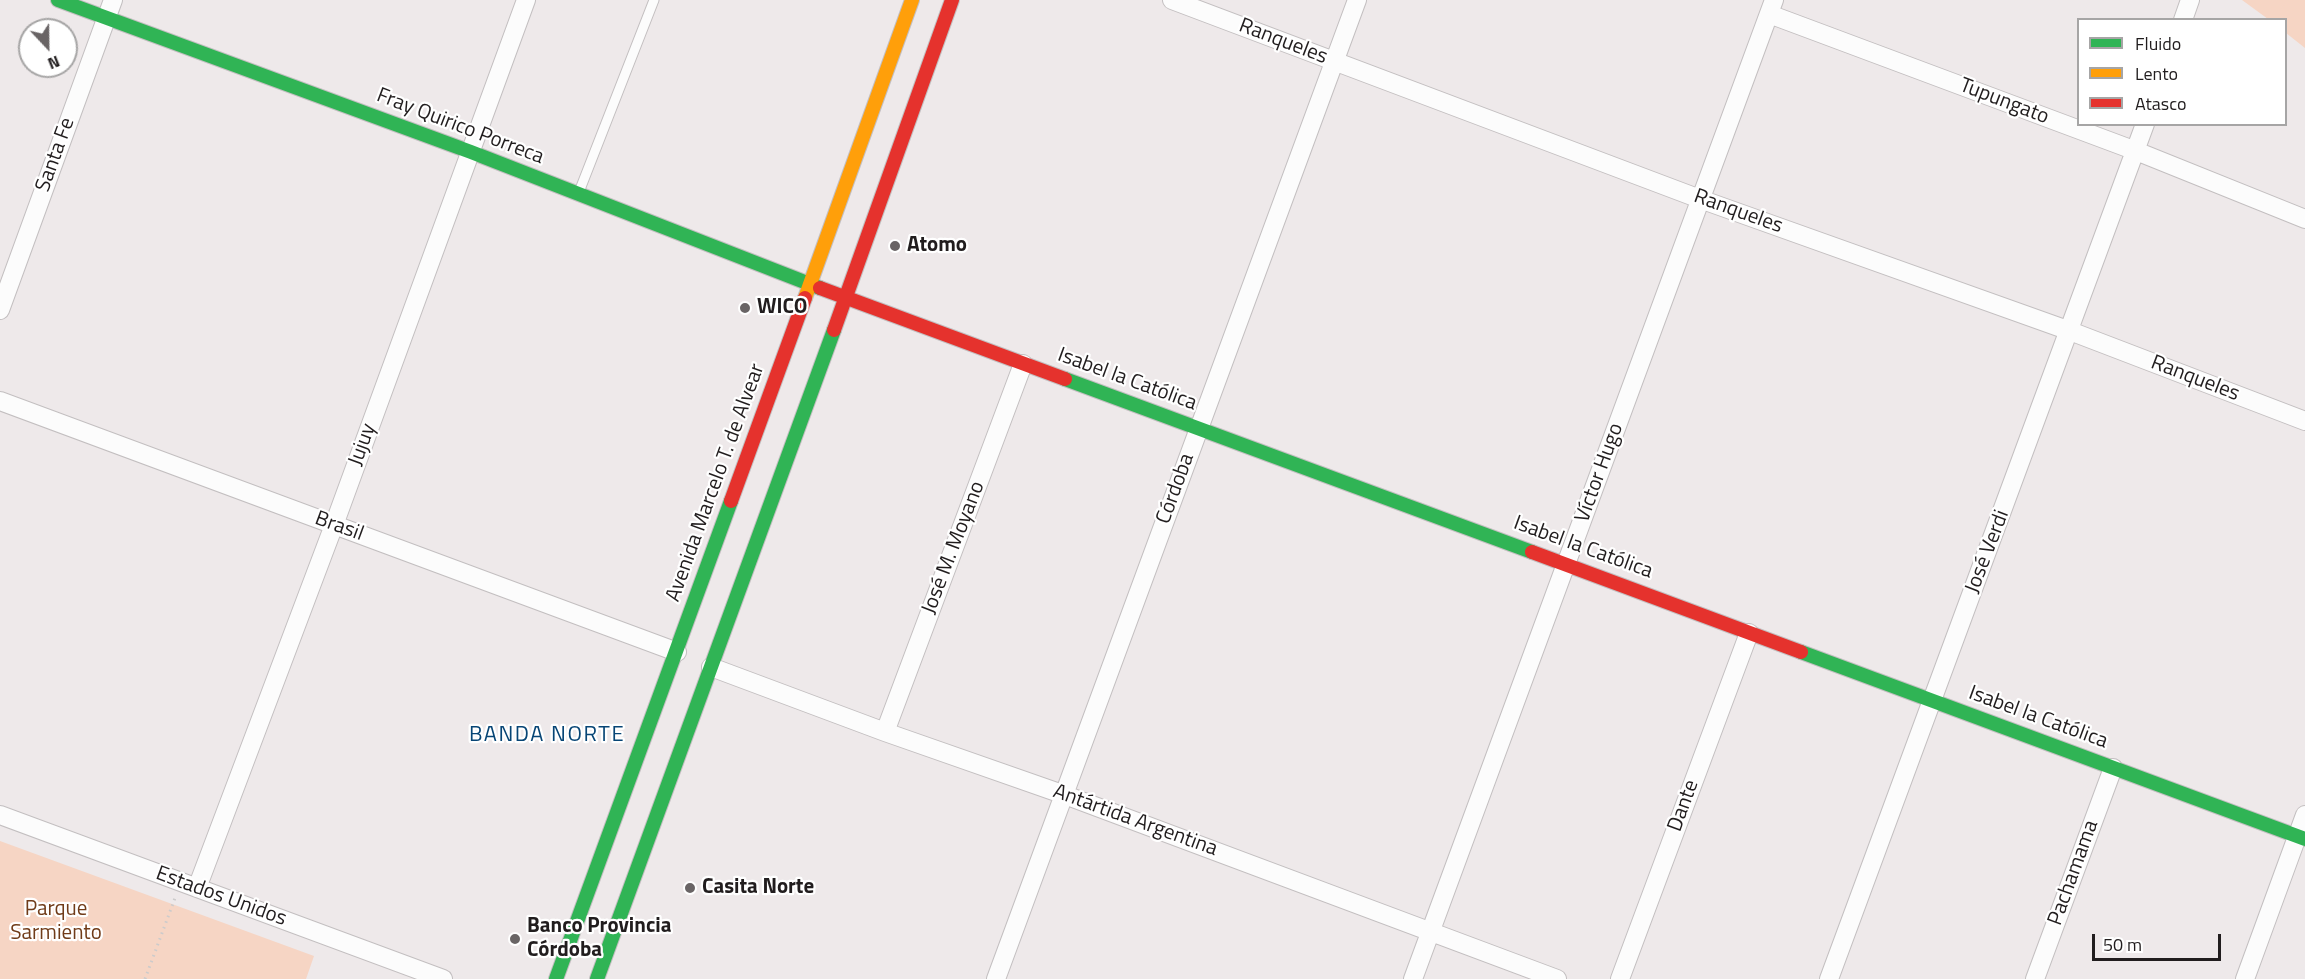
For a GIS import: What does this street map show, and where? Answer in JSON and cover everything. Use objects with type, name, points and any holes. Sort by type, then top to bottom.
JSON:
[{"type":"main road","name":"Fray Quirico Porreca","points":[[58,0],[471,152],[846,298]]},
{"type":"main road","name":"Avenida Marcelo T. de Alvear","points":[[556,979],[677,652],[912,0]]},
{"type":"main road","points":[[597,979],[846,298],[952,0]]},
{"type":"main road","name":"Isabel la Católica","points":[[846,298],[2301,838]]},
{"type":"street","name":"Santa Fe","points":[[0,309],[113,0]]},
{"type":"street","name":"Jujuy","points":[[189,885],[334,525],[526,0]]},
{"type":"street","name":"Ranqueles","points":[[1172,0],[1700,199],[2070,331],[2305,421]]},
{"type":"street","name":"Córdoba","points":[[996,979],[1357,0]]},
{"type":"street","points":[[2183,18],[2190,0]]},
{"type":"street","name":"Tupungato","points":[[1771,7],[2305,219]]},
{"type":"street","name":"Víctor Hugo","points":[[1413,979],[1771,7]]},
{"type":"street","name":"José Verdi","points":[[1829,979],[2144,126]]},
{"type":"street","name":"José M. Moyano","points":[[885,732],[1023,364]]},
{"type":"street","name":"Brasil","points":[[0,401],[677,652]]},
{"type":"street","name":"Dante","points":[[1620,979],[1749,633]]},
{"type":"street","name":"Antártida Argentina","points":[[711,667],[885,732],[1065,795],[1557,979]]},
{"type":"street","name":"Pachamama","points":[[2035,979],[2112,768]]},
{"type":"street","name":"Estados Unidos","points":[[0,815],[443,979]]},
{"type":"street","points":[[2245,979],[2301,838],[2305,815]]},
{"type":"lane","points":[[578,194],[654,0]]},
{"type":"path","points":[[145,979],[189,885]]},
{"type":"green space","points":[[2242,0],[2305,0],[2305,48],[2287,34],[2287,18],[2267,18]]},
{"type":"green space","name":"Parque Sarmiento","points":[[0,841],[314,956],[306,979],[0,979]]},
{"type":"traffic: fast","points":[[58,0],[471,152],[820,288]]},
{"type":"traffic: fast","points":[[597,979],[834,330]]},
{"type":"traffic: fast","points":[[1065,379],[1532,552]]},
{"type":"traffic: fast","points":[[556,979],[731,501]]},
{"type":"traffic: fast","points":[[1801,652],[2305,839]]},
{"type":"traffic: slow","points":[[805,298],[912,0]]},
{"type":"traffic: jam","points":[[834,330],[952,0]]},
{"type":"traffic: jam","points":[[820,288],[1065,379]]},
{"type":"traffic: jam","points":[[731,501],[805,298]]},
{"type":"traffic: jam","points":[[1532,552],[1801,652]]},
{"type":"place","name":"Atomo","points":[[895,246]]},
{"type":"place","name":"WICO","points":[[745,308]]},
{"type":"place","name":"Casita Norte","points":[[690,888]]},
{"type":"place","name":"Banco Provincia Córdoba","points":[[515,939]]},
{"type":"district","name":"BANDA NORTE","points":[[547,736]]}]
